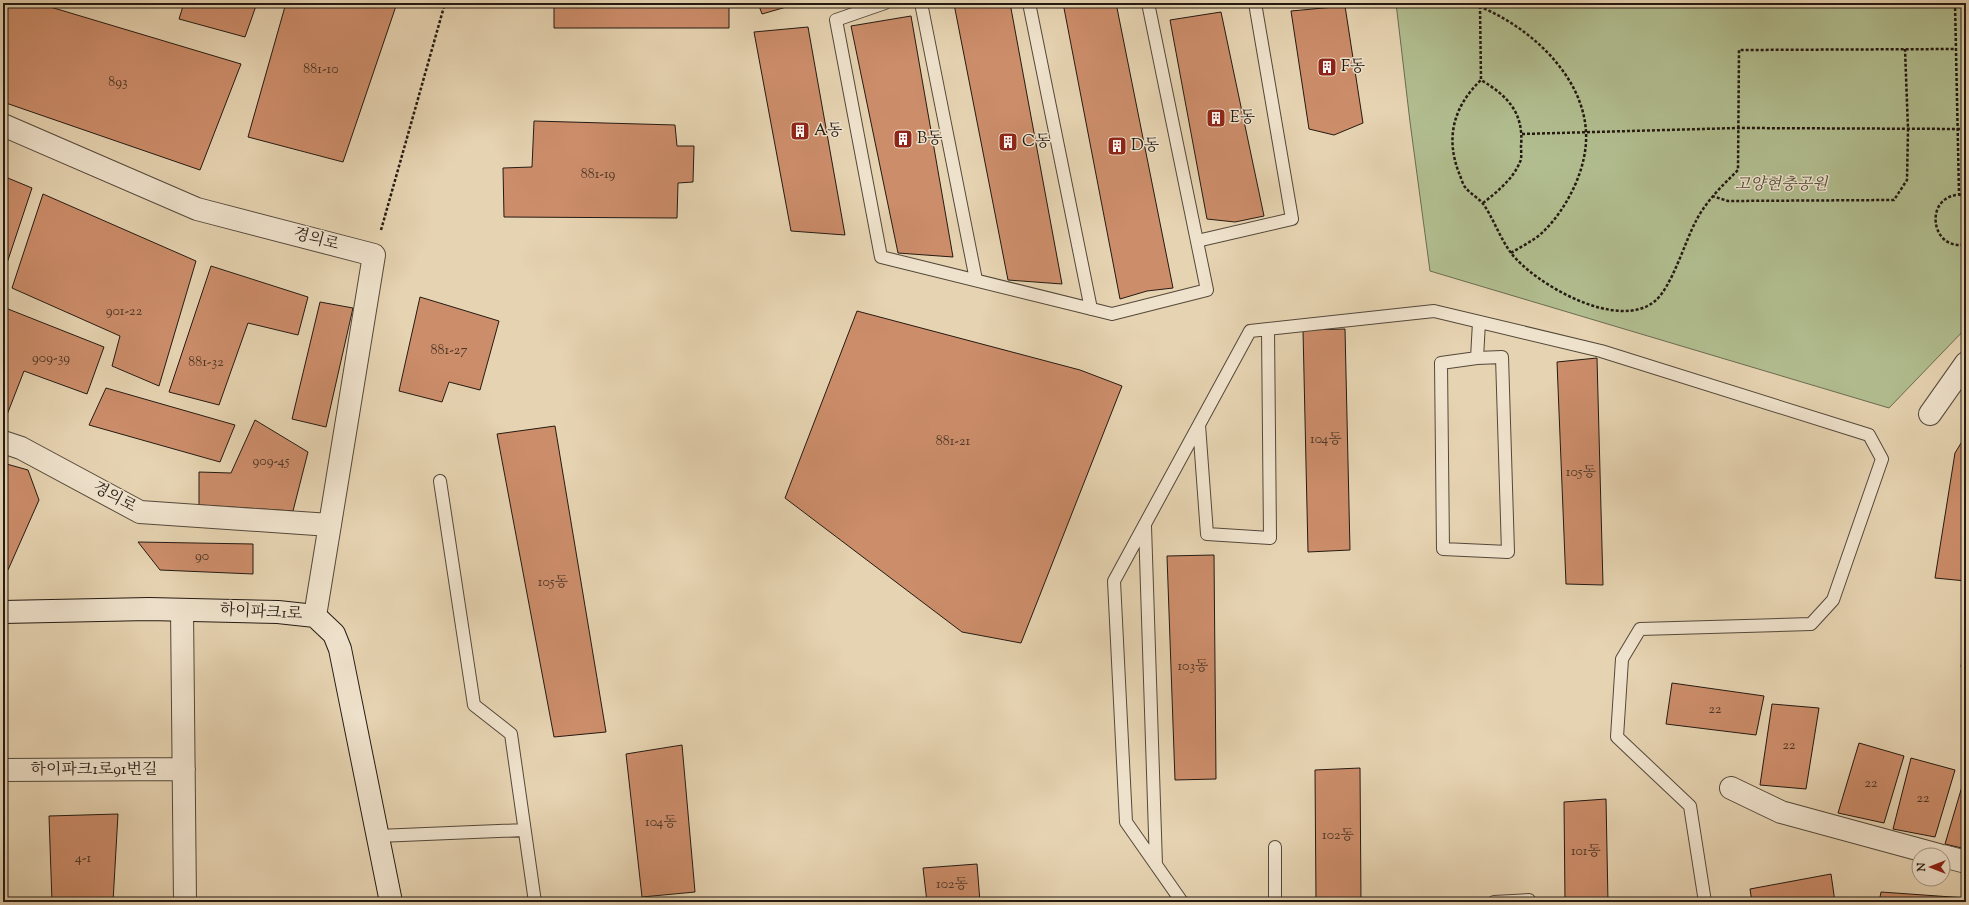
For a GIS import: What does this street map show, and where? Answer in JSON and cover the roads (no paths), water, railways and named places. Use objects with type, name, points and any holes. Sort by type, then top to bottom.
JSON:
[{"type":"street","name":"경의로","points":[[3,126],[197,209],[374,255],[330,525],[140,512],[21,448],[3,442]]},
{"type":"street","points":[[1930,414],[1966,363]]},
{"type":"street","points":[[315,616],[330,525]]},
{"type":"street","points":[[182,610],[185,902]]},
{"type":"street","name":"하이파크1로","points":[[3,612],[182,610],[278,612],[315,616],[334,634],[340,649],[391,902]]},
{"type":"street","name":"하이파크1로91번길","points":[[3,770],[184,769]]},
{"type":"street","points":[[1731,788],[1781,812],[1911,847]]},
{"type":"street","points":[[1951,858],[1966,862]]},
{"type":"lane","points":[[884,3],[836,20],[881,257],[1112,314],[1207,290],[1148,3]]},
{"type":"lane","points":[[921,3],[976,280]]},
{"type":"lane","points":[[1029,3],[1091,309]]},
{"type":"lane","points":[[1197,241],[1292,218],[1255,3]]},
{"type":"lane","points":[[1182,902],[1126,822],[1114,582],[1250,331],[1434,311],[1601,351],[1869,435],[1882,459],[1833,600],[1811,624],[1640,629],[1622,658],[1617,737],[1690,806],[1705,902]]},
{"type":"lane","points":[[1477,358],[1479,322]]},
{"type":"lane","points":[[1199,425],[1207,534],[1270,538],[1268,329]]},
{"type":"lane","points":[[1502,357],[1508,552],[1443,549],[1441,363],[1477,358],[1502,357]]},
{"type":"lane","points":[[440,481],[474,705],[511,734],[535,902]]},
{"type":"lane","points":[[1145,525],[1156,865]]},
{"type":"lane","points":[[378,836],[524,830]]},
{"type":"lane","points":[[1275,847],[1275,902]]},
{"type":"lane","points":[[1494,902],[1529,900],[1530,902]]},
{"type":"place","name":"F동","points":[[1327,67]]},
{"type":"place","name":"E동","points":[[1216,118]]},
{"type":"place","name":"A동","points":[[800,131]]},
{"type":"place","name":"B동","points":[[903,139]]},
{"type":"place","name":"C동","points":[[1008,142]]},
{"type":"place","name":"D동","points":[[1117,146]]},
{"type":"park label","name":"고양현충공원","points":[[1781,185]]}]
